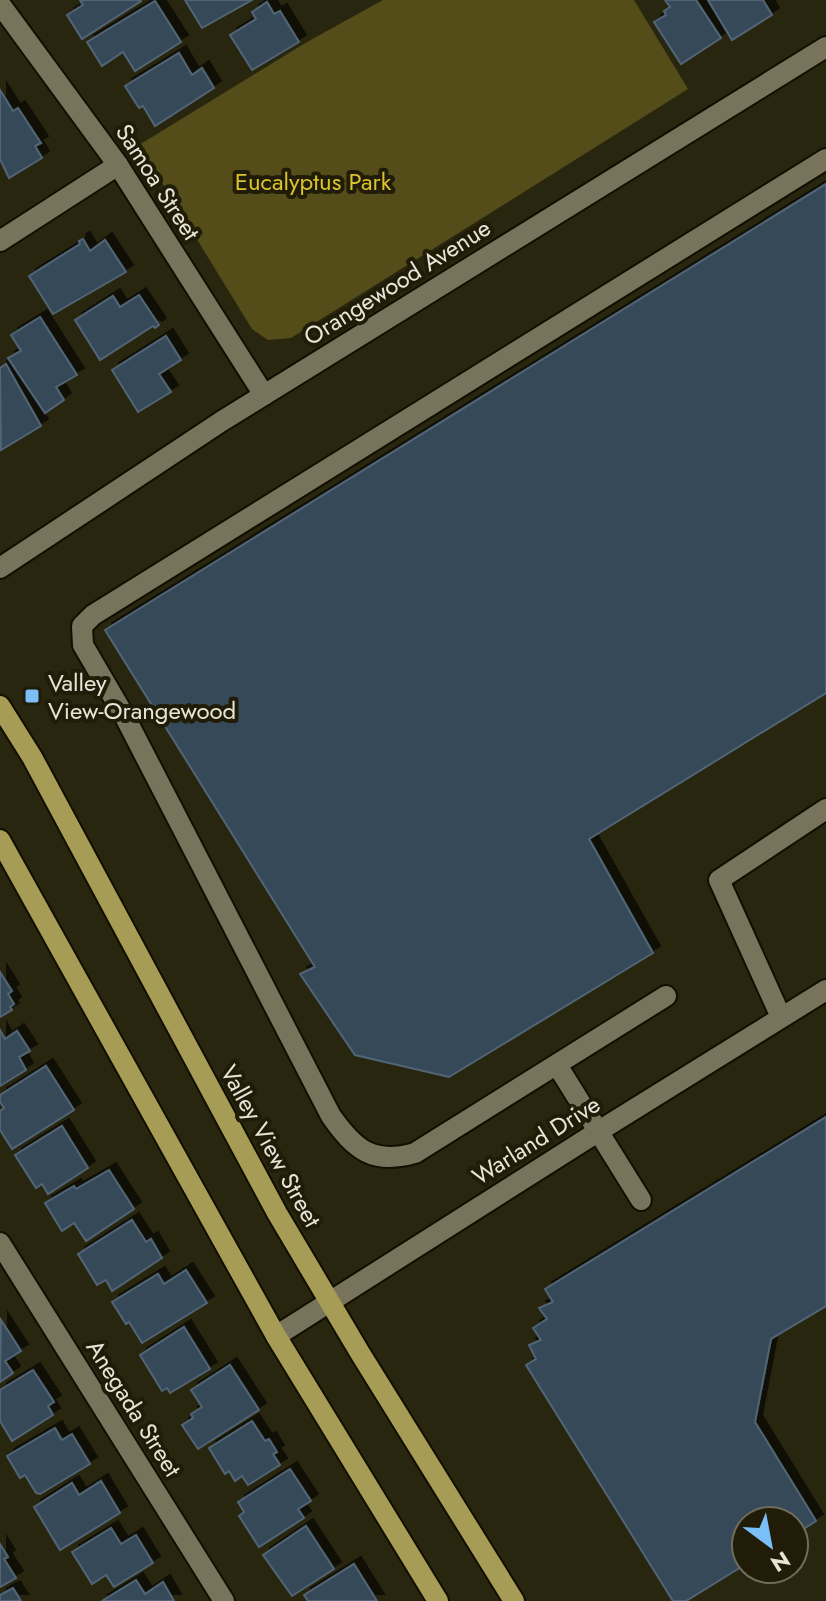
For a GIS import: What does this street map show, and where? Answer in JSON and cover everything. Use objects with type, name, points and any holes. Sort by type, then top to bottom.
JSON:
[{"type":"main road","name":"Valley View Street","points":[[0,706],[40,771],[237,1139],[329,1302],[514,1601]]},
{"type":"main road","points":[[0,840],[276,1336],[438,1601]]},
{"type":"street","name":"Samoa Street","points":[[0,4],[118,165],[264,395]]},
{"type":"street","name":"Orangewood Avenue","points":[[0,568],[264,395],[826,47]]},
{"type":"street","points":[[666,996],[415,1153],[395,1159],[375,1157],[360,1149],[345,1136],[331,1116],[125,717],[83,645],[82,626],[93,615],[826,159]]},
{"type":"street","points":[[0,241],[118,165]]},
{"type":"street","points":[[781,1017],[719,880],[826,809]]},
{"type":"street","name":"Warland Drive","points":[[276,1336],[826,990]]},
{"type":"street","points":[[557,1065],[641,1200]]},
{"type":"street","name":"Anegada Street","points":[[0,1243],[224,1601]]},
{"type":"green space","name":"Eucalyptus Park","points":[[383,0],[634,0],[688,89],[291,338],[268,340],[252,329],[139,145],[307,42]]},
{"type":"building","points":[[80,0],[141,1],[82,39],[67,15],[83,5]]},
{"type":"building","points":[[185,0],[252,0],[202,28]]},
{"type":"building","points":[[665,0],[696,0],[721,38],[681,64],[654,22],[666,15],[664,11],[670,7]]},
{"type":"building","points":[[708,0],[763,0],[772,15],[732,40]]},
{"type":"building","points":[[155,1],[181,42],[135,71],[123,52],[102,66],[87,42]]},
{"type":"building","points":[[267,2],[274,14],[280,11],[299,42],[252,70],[230,35],[256,19],[252,12]]},
{"type":"building","points":[[179,53],[192,75],[202,68],[214,88],[155,126],[125,86]]},
{"type":"building","points":[[0,90],[13,111],[18,108],[41,143],[35,146],[42,158],[9,178],[0,159]]},
{"type":"building","points":[[826,184],[826,693],[589,839],[653,953],[449,1077],[355,1055],[300,974],[315,967],[105,630]]},
{"type":"building","points":[[83,239],[90,251],[105,240],[126,272],[53,314],[29,276],[80,244],[79,241]]},
{"type":"building","points":[[139,295],[159,325],[100,360],[75,320],[113,296],[120,307]]},
{"type":"building","points":[[40,317],[77,375],[56,387],[64,400],[45,413],[8,358],[21,351],[11,335]]},
{"type":"building","points":[[166,336],[181,360],[159,374],[171,392],[138,412],[112,370]]},
{"type":"building","points":[[6,364],[41,426],[1,450],[0,368]]},
{"type":"building","points":[[0,972],[12,991],[8,994],[14,1004],[10,1007],[12,1010],[0,1017]]},
{"type":"building","points":[[0,1030],[5,1039],[17,1031],[30,1051],[19,1057],[26,1070],[0,1086]]},
{"type":"building","points":[[46,1066],[74,1110],[12,1149],[0,1130],[0,1111],[4,1108],[0,1095]]},
{"type":"building","points":[[826,1117],[826,1306],[771,1339],[755,1422],[806,1505],[730,1505],[730,1574],[686,1601],[673,1601],[526,1365],[536,1359],[529,1345],[541,1340],[533,1328],[547,1319],[539,1308],[553,1302],[545,1289]]},
{"type":"building","points":[[62,1126],[88,1168],[48,1194],[42,1184],[36,1188],[15,1155]]},
{"type":"building","points":[[109,1170],[134,1209],[86,1241],[74,1223],[62,1231],[45,1203]]},
{"type":"building","points":[[132,1220],[146,1242],[151,1239],[162,1258],[112,1291],[106,1280],[97,1285],[78,1254]]},
{"type":"building","points":[[186,1270],[207,1303],[142,1343],[112,1302],[158,1274],[164,1284]]},
{"type":"building","points":[[1,1320],[21,1351],[5,1361],[13,1373],[0,1382]]},
{"type":"building","points":[[184,1327],[210,1369],[170,1393],[167,1388],[162,1391],[140,1355]]},
{"type":"building","points":[[230,1365],[259,1410],[198,1449],[182,1425],[202,1407],[191,1390]]},
{"type":"building","points":[[33,1370],[54,1402],[48,1406],[53,1415],[12,1441],[0,1421],[0,1390]]},
{"type":"building","points":[[252,1421],[265,1441],[269,1439],[280,1465],[248,1485],[242,1476],[235,1481],[229,1471],[225,1474],[209,1448]]},
{"type":"building","points":[[55,1428],[62,1440],[72,1434],[90,1464],[40,1494],[36,1493],[25,1475],[20,1478],[7,1456]]},
{"type":"building","points":[[290,1469],[311,1501],[298,1509],[304,1518],[259,1547],[239,1516],[244,1512],[238,1502]]},
{"type":"building","points":[[101,1481],[120,1513],[60,1550],[34,1507],[72,1483],[79,1495]]},
{"type":"building","points":[[810,1511],[816,1521],[810,1525]]},
{"type":"building","points":[[306,1526],[334,1569],[292,1596],[263,1555]]},
{"type":"building","points":[[111,1528],[121,1544],[136,1535],[153,1563],[114,1587],[106,1575],[92,1584],[72,1552]]},
{"type":"building","points":[[0,1544],[8,1557],[4,1559],[16,1578],[0,1587]]},
{"type":"building","points":[[354,1564],[377,1601],[308,1601],[304,1595]]},
{"type":"building","points":[[136,1580],[145,1594],[163,1582],[174,1601],[102,1601]]},
{"type":"building","points":[[13,1588],[21,1601],[0,1601],[0,1595]]},
{"type":"place","name":"Valley View-Orangewood","points":[[32,696]]}]
